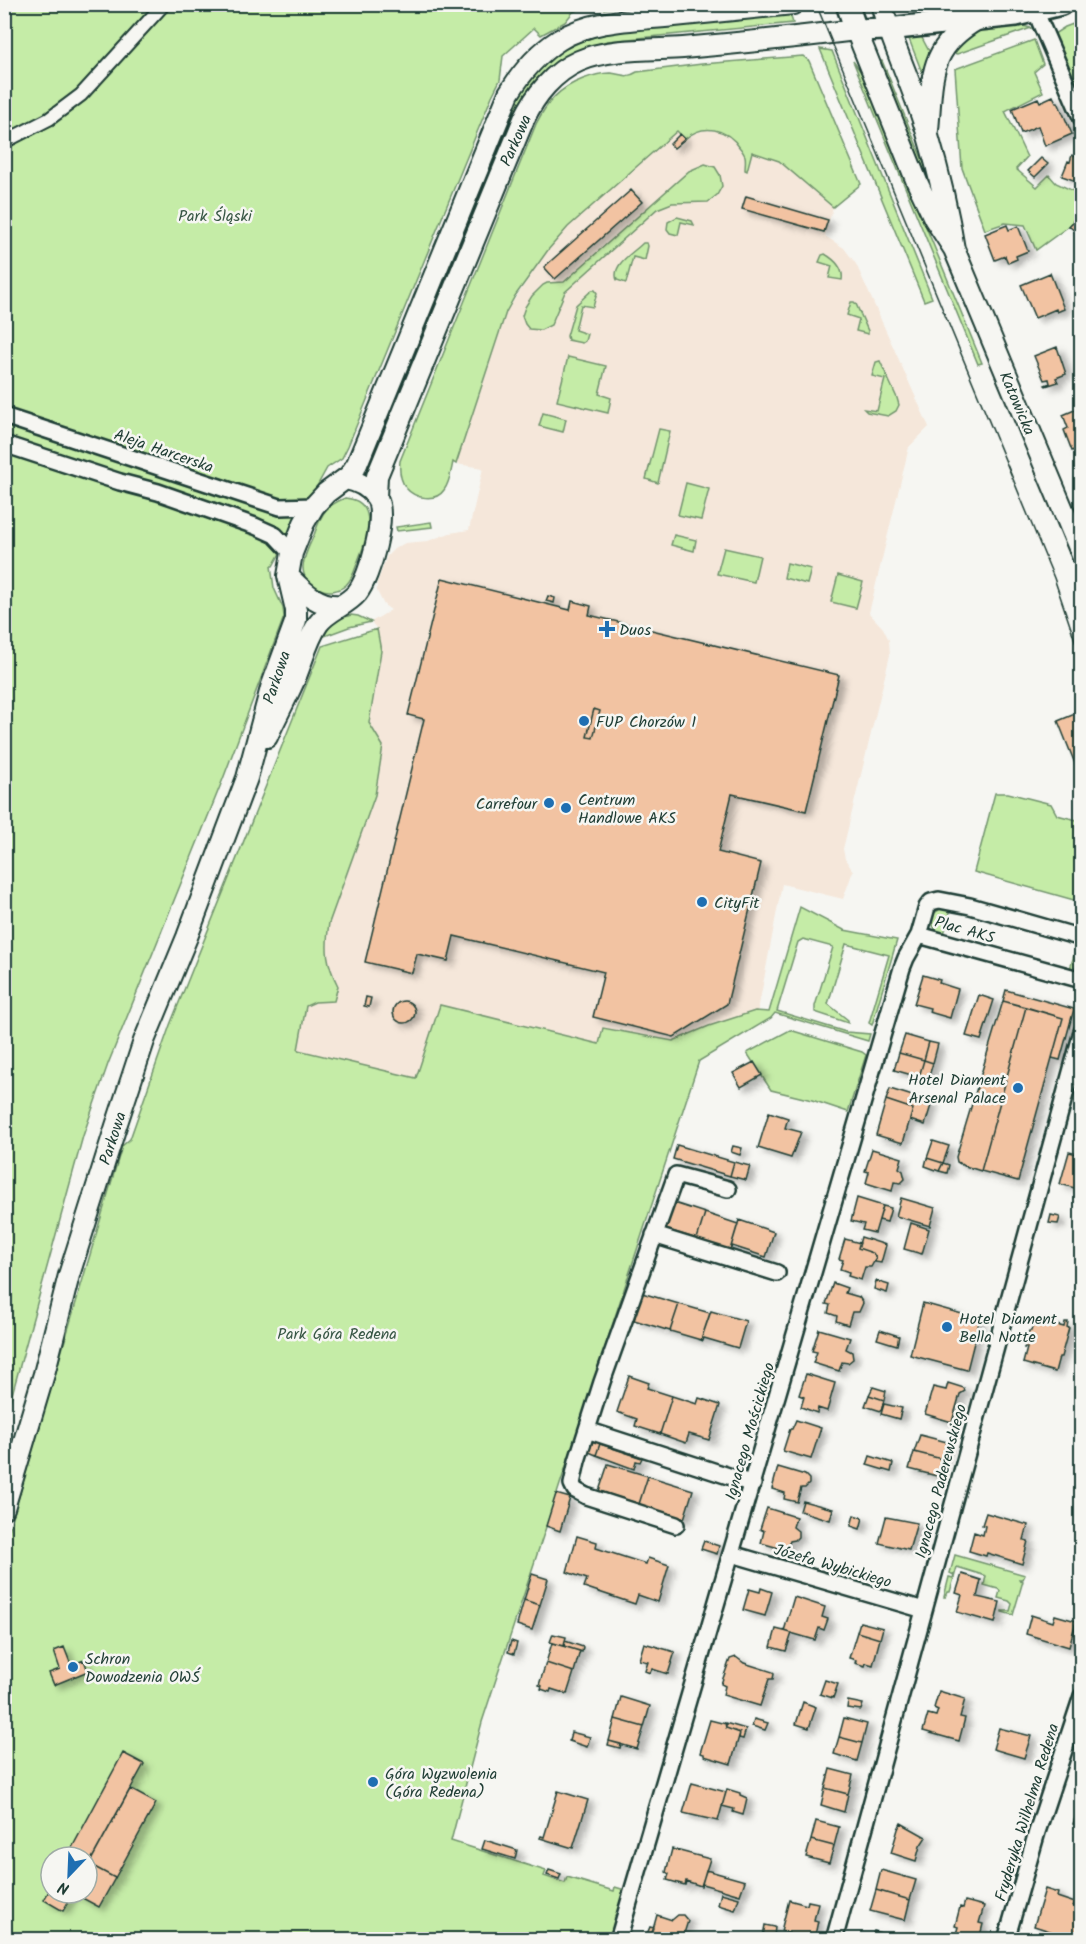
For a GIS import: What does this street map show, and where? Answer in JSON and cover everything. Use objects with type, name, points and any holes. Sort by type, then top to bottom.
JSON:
[{"type":"main road","name":"Katowicka","points":[[847,4],[856,30]]},
{"type":"main road","points":[[856,30],[888,29],[978,19],[1061,4]]},
{"type":"street","points":[[4,142],[49,119],[81,95],[164,4]]},
{"type":"street","name":"Parkowa","points":[[345,479],[354,470],[359,460],[509,93],[527,67],[559,40],[598,25],[793,4]]},
{"type":"street","name":"Katowicka","points":[[881,4],[888,29],[928,135],[948,213],[954,249]]},
{"type":"street","points":[[1036,8],[1071,99],[1082,119]]},
{"type":"street","points":[[928,135],[933,78],[938,58],[953,36],[978,19]]},
{"type":"street","name":"Parkowa","points":[[376,497],[377,476],[486,209],[524,119],[543,88],[567,68],[581,60],[598,56],[856,30]]},
{"type":"street","name":"Katowicka","points":[[856,30],[917,182],[934,218],[954,249],[1082,555]]},
{"type":"street","name":"Aleja Harcerska","points":[[4,416],[280,507],[314,506]]},
{"type":"street","points":[[77,468],[86,443]]},
{"type":"street","points":[[4,444],[158,492],[270,532],[281,540],[292,553]]},
{"type":"street","points":[[345,479],[358,482],[376,497],[380,518],[372,562],[359,590],[342,605],[331,605],[307,595],[288,576],[292,553],[304,523],[314,506],[326,493],[345,479]]},
{"type":"street","name":"Parkowa","points":[[247,778],[270,688],[296,620],[288,576]]},
{"type":"street","name":"Parkowa","points":[[4,1508],[44,1374],[69,1275],[144,1041],[200,905],[247,778],[293,683],[317,625],[342,605]]},
{"type":"street","name":"Plac AKS","points":[[1082,938],[970,906],[939,900],[931,902],[927,907],[919,935],[1082,980]]},
{"type":"street","name":"Ignacego Mościckiego","points":[[618,1940],[902,968],[919,935]]},
{"type":"street","name":"Ignacego Paderewskiego","points":[[834,1940],[1082,1032]]},
{"type":"street","points":[[676,1525],[586,1496],[575,1490],[572,1484],[602,1382],[676,1174],[728,1189]]},
{"type":"street","points":[[654,1235],[777,1273]]},
{"type":"street","points":[[587,1431],[753,1484]]},
{"type":"street","name":"Józefa Wybickiego","points":[[732,1554],[924,1610]]},
{"type":"street","name":"Fryderyka Wilhelma Redena","points":[[1006,1940],[1037,1832],[1082,1696]]},
{"type":"shaded area","points":[[705,130],[720,131],[734,139],[745,155],[746,170],[748,170],[752,151],[779,161],[833,207],[825,236],[844,248],[856,264],[929,427],[909,447],[869,613],[883,628],[889,640],[890,655],[843,849],[845,859],[853,871],[843,899],[782,884],[757,1016],[706,1043],[416,1079],[297,1050],[306,1006],[315,1002],[334,1001],[338,986],[329,968],[326,946],[329,923],[375,795],[383,746],[369,723],[381,651],[377,629],[371,622],[391,610],[384,605],[377,591],[377,583],[387,556],[405,543],[428,541],[450,533],[469,530],[483,468],[456,464],[506,312],[548,250],[568,227],[677,131],[685,139]]},
{"type":"green space","name":"Park Śląski","points":[[5,5],[637,5],[602,9],[582,8],[573,12],[565,22],[541,35],[534,28],[503,56],[500,80],[348,446],[342,458],[327,468],[271,566],[274,588],[283,608],[284,617],[223,779],[108,1064],[83,1136],[5,1420]]},
{"type":"green space","points":[[998,5],[998,7],[923,16],[922,11]]},
{"type":"green space","points":[[790,14],[793,23],[607,41],[562,59],[540,78],[514,118],[388,426],[385,426],[383,424],[516,101],[537,72],[560,52],[605,34],[623,30]]},
{"type":"green space","points":[[1081,21],[1081,100],[1054,34]]},
{"type":"green space","points":[[1019,25],[1031,28],[957,54],[949,52],[967,34],[984,28]]},
{"type":"green space","points":[[921,36],[931,55],[923,75],[909,39]]},
{"type":"green space","points":[[1034,40],[1043,64],[1034,72],[1043,92],[1005,111],[1027,157],[1016,169],[1037,187],[1049,175],[1056,183],[1082,195],[1081,209],[1069,226],[1036,250],[1025,225],[1005,223],[985,230],[962,168],[955,69]]},
{"type":"green space","points":[[820,49],[832,51],[932,298],[924,301]]},
{"type":"green space","points":[[803,56],[809,61],[861,184],[833,207],[779,161],[752,152],[747,171],[745,170],[743,152],[735,141],[722,132],[699,131],[685,139],[677,131],[568,227],[548,250],[506,312],[456,464],[453,462],[446,487],[440,494],[431,498],[420,497],[410,492],[401,479],[400,461],[536,124],[560,91],[589,77],[603,74],[627,76],[637,72],[702,64]]},
{"type":"green space","points":[[853,61],[864,76],[982,363],[978,364]]},
{"type":"green space","points":[[879,61],[882,61],[930,178],[927,181]]},
{"type":"green space","points":[[705,164],[715,167],[720,175],[722,186],[717,195],[708,202],[672,203],[657,209],[565,292],[551,325],[541,330],[529,329],[522,316],[532,296],[543,285],[564,282],[689,171]]},
{"type":"green space","points":[[677,217],[692,221],[694,225],[681,222],[678,235],[670,233],[667,229],[668,222]]},
{"type":"green space","points":[[643,243],[647,243],[648,246],[645,260],[633,257],[626,283],[617,280],[617,269],[620,264]]},
{"type":"green space","points":[[825,254],[838,265],[842,272],[842,280],[829,278],[832,266],[819,262]]},
{"type":"green space","points":[[592,290],[597,293],[593,307],[581,305],[575,330],[587,334],[585,341],[582,343],[568,340],[567,336],[576,305]]},
{"type":"green space","points":[[851,302],[856,304],[868,334],[856,331],[859,319],[847,315]]},
{"type":"green space","points":[[568,357],[606,366],[599,394],[611,398],[608,413],[557,401]]},
{"type":"green space","points":[[880,361],[899,405],[896,411],[888,416],[867,412],[864,409],[877,411],[885,379],[872,376],[876,362]]},
{"type":"green space","points":[[543,413],[566,419],[563,432],[539,426]]},
{"type":"green space","points":[[659,429],[670,431],[658,483],[646,479]]},
{"type":"green space","points":[[686,483],[709,489],[701,520],[678,515]]},
{"type":"green space","points":[[345,498],[356,501],[367,513],[365,542],[348,582],[337,590],[323,590],[306,579],[303,565],[324,513],[332,504]]},
{"type":"green space","points":[[431,522],[432,527],[397,531],[396,527]]},
{"type":"green space","points":[[674,535],[696,540],[694,551],[671,545]]},
{"type":"green space","points":[[724,548],[760,556],[754,582],[717,574]]},
{"type":"green space","points":[[787,563],[811,569],[807,584],[784,578]]},
{"type":"green space","points":[[838,575],[863,582],[856,608],[831,602]]},
{"type":"green space","points":[[351,615],[371,622],[322,637],[333,621]]},
{"type":"green space","name":"Park Góra Redena","points":[[377,629],[381,651],[369,723],[383,746],[375,795],[329,923],[328,956],[338,986],[334,1001],[315,1002],[306,1006],[298,1050],[416,1078],[440,1005],[599,1044],[603,1028],[673,1041],[755,1011],[769,1012],[800,907],[844,930],[897,940],[872,1025],[869,1023],[889,955],[846,944],[828,1004],[848,1020],[848,1023],[815,1012],[833,947],[803,939],[798,942],[777,1011],[846,1032],[870,1034],[868,1041],[775,1013],[771,1018],[699,1061],[482,1722],[451,1841],[546,1871],[544,1876],[565,1883],[567,1877],[614,1891],[615,1887],[625,1890],[611,1939],[5,1939],[5,1544],[122,1146],[130,1139],[170,1025],[322,646]]},
{"type":"green space","points":[[995,793],[1008,793],[1051,804],[1057,815],[1081,821],[1081,902],[974,872]]},
{"type":"green space","points":[[942,908],[951,909],[944,934],[935,929],[932,923],[934,913]]},
{"type":"green space","points":[[1077,945],[1081,946],[1081,970],[1070,969]]},
{"type":"green space","points":[[790,1030],[866,1055],[848,1112],[771,1090],[747,1053]]},
{"type":"green space","points":[[955,1555],[1025,1575],[1023,1579],[1018,1579],[1023,1581],[1013,1615],[1002,1612],[1010,1611],[1012,1604],[998,1598],[1000,1591],[998,1589],[984,1585],[986,1576],[957,1567],[950,1592],[944,1597],[949,1577],[953,1578],[954,1575],[950,1573]]},
{"type":"building","points":[[1053,96],[1072,134],[1045,146],[1038,126],[1021,133],[1012,109],[1038,98],[1040,102]]},
{"type":"building","points":[[680,134],[685,139],[674,148],[670,144]]},
{"type":"building","points":[[1081,146],[1082,183],[1062,176],[1068,161],[1070,162],[1072,155],[1076,157]]},
{"type":"building","points":[[1041,158],[1048,164],[1035,177],[1028,171]]},
{"type":"building","points":[[631,190],[642,202],[555,279],[544,267]]},
{"type":"building","points":[[746,196],[828,220],[824,232],[742,209]]},
{"type":"building","points":[[1079,216],[1082,218],[1082,230],[1078,234],[1069,226]]},
{"type":"building","points":[[1007,225],[1009,230],[1018,226],[1028,251],[1016,256],[1017,259],[1008,263],[1005,256],[995,260],[985,234]]},
{"type":"building","points":[[1050,273],[1064,309],[1057,312],[1056,309],[1035,318],[1021,285]]},
{"type":"building","points":[[1057,347],[1066,374],[1056,378],[1058,382],[1046,386],[1050,383],[1049,379],[1044,380],[1034,356]]},
{"type":"building","points":[[1082,405],[1082,447],[1072,451],[1064,430],[1068,428],[1063,415]]},
{"type":"building","name":"Centrum Handlowe AKS","points":[[442,578],[570,610],[572,601],[591,606],[589,615],[839,675],[806,811],[732,794],[718,852],[761,863],[727,1004],[674,1037],[593,1017],[604,972],[454,936],[448,961],[417,954],[412,973],[365,962],[424,719],[408,715]]},
{"type":"building","points":[[548,596],[555,598],[554,603],[546,601]]},
{"type":"building","points":[[594,709],[600,711],[593,738],[587,737]]},
{"type":"building","points":[[1082,711],[1082,764],[1076,766],[1058,721]]},
{"type":"building","points":[[923,975],[958,989],[950,1018],[929,1012],[930,1008],[914,1004]]},
{"type":"building","points":[[1006,990],[1074,1009],[1060,1060],[1052,1058],[1063,1018],[1003,1001]]},
{"type":"building","points":[[979,995],[994,1000],[981,1040],[966,1036]]},
{"type":"building","points":[[366,997],[371,998],[369,1007],[364,1006]]},
{"type":"building","points":[[404,1001],[412,1004],[415,1012],[412,1020],[404,1023],[396,1020],[393,1012],[396,1004]]},
{"type":"building","points":[[1003,1001],[1026,1007],[981,1171],[962,1165],[957,1162],[956,1157]]},
{"type":"building","points":[[1026,1007],[1063,1018],[1018,1181],[981,1171]]},
{"type":"building","points":[[905,1035],[929,1042],[924,1060],[899,1053]]},
{"type":"building","points":[[929,1042],[938,1044],[933,1063],[924,1060]]},
{"type":"building","points":[[899,1053],[924,1060],[919,1077],[894,1070]]},
{"type":"building","points":[[924,1060],[933,1063],[928,1079],[919,1077]]},
{"type":"building","points":[[754,1062],[762,1075],[741,1087],[733,1073]]},
{"type":"building","points":[[890,1089],[932,1102],[925,1125],[910,1120],[913,1109],[886,1100]]},
{"type":"building","points":[[886,1100],[913,1109],[903,1143],[876,1135]]},
{"type":"building","points":[[769,1112],[788,1118],[785,1128],[801,1132],[791,1158],[758,1148]]},
{"type":"building","points":[[933,1141],[949,1146],[943,1163],[927,1158]]},
{"type":"building","points":[[677,1145],[734,1162],[730,1176],[673,1159]]},
{"type":"building","points":[[733,1146],[742,1148],[740,1155],[731,1152]]},
{"type":"building","points":[[872,1149],[902,1158],[899,1168],[903,1171],[905,1179],[901,1183],[894,1182],[892,1191],[866,1183],[869,1172],[865,1171]]},
{"type":"building","points":[[1069,1152],[1082,1155],[1082,1190],[1060,1184]]},
{"type":"building","points":[[927,1158],[943,1163],[939,1171],[925,1166]]},
{"type":"building","points":[[734,1162],[750,1166],[746,1180],[730,1176]]},
{"type":"building","points":[[943,1163],[949,1165],[947,1173],[939,1171]]},
{"type":"building","points":[[857,1198],[883,1206],[875,1233],[862,1230],[864,1224],[851,1221]]},
{"type":"building","points":[[901,1198],[935,1208],[930,1226],[896,1216]]},
{"type":"building","points":[[671,1202],[705,1213],[697,1239],[662,1228]]},
{"type":"building","points":[[883,1206],[891,1208],[887,1222],[879,1220]]},
{"type":"building","points":[[705,1213],[738,1224],[730,1250],[697,1239]]},
{"type":"building","points":[[1051,1215],[1060,1217],[1058,1224],[1049,1223]]},
{"type":"building","points":[[739,1220],[774,1232],[766,1257],[732,1246],[730,1250]]},
{"type":"building","points":[[911,1223],[929,1229],[922,1254],[904,1249]]},
{"type":"building","points":[[861,1237],[886,1245],[881,1263],[875,1262],[876,1258],[873,1253],[858,1248]]},
{"type":"building","points":[[845,1239],[860,1243],[858,1248],[873,1253],[876,1258],[871,1267],[865,1267],[861,1280],[848,1276],[849,1272],[840,1269],[843,1260],[839,1259]]},
{"type":"building","points":[[876,1281],[889,1285],[887,1293],[874,1289]]},
{"type":"building","points":[[833,1283],[847,1288],[845,1293],[859,1297],[863,1303],[859,1312],[852,1312],[848,1325],[836,1321],[837,1316],[828,1313],[830,1305],[826,1304]]},
{"type":"building","points":[[642,1293],[679,1304],[670,1331],[634,1320]]},
{"type":"building","points":[[923,1303],[980,1319],[967,1370],[910,1355]]},
{"type":"building","points":[[679,1304],[710,1313],[701,1340],[670,1331]]},
{"type":"building","points":[[711,1311],[746,1321],[738,1348],[704,1338],[703,1341],[701,1340]]},
{"type":"building","points":[[1034,1321],[1064,1327],[1065,1322],[1068,1322],[1067,1327],[1069,1328],[1055,1372],[1023,1363],[1027,1348],[1024,1348]]},
{"type":"building","points":[[819,1329],[850,1338],[846,1349],[852,1352],[853,1359],[848,1363],[842,1362],[839,1371],[813,1363],[817,1352],[812,1351]]},
{"type":"building","points":[[880,1330],[899,1336],[897,1345],[877,1339]]},
{"type":"building","points":[[806,1374],[835,1383],[827,1411],[818,1408],[817,1413],[801,1407],[804,1397],[799,1395]]},
{"type":"building","points":[[629,1376],[649,1383],[647,1388],[672,1396],[660,1434],[635,1426],[637,1419],[617,1412]]},
{"type":"building","points":[[948,1383],[964,1388],[965,1391],[960,1394],[952,1422],[925,1414],[933,1387],[946,1390]]},
{"type":"building","points":[[873,1387],[886,1391],[884,1400],[869,1395]]},
{"type":"building","points":[[869,1395],[884,1400],[881,1411],[865,1406]]},
{"type":"building","points":[[672,1396],[697,1404],[699,1398],[720,1405],[709,1440],[689,1434],[686,1443],[660,1434]]},
{"type":"building","points":[[884,1404],[902,1408],[899,1419],[881,1414]]},
{"type":"building","points":[[796,1420],[821,1428],[811,1459],[783,1451],[790,1429]]},
{"type":"building","points":[[920,1435],[947,1442],[942,1459],[914,1452]]},
{"type":"building","points":[[594,1438],[601,1441],[596,1455],[589,1452]]},
{"type":"building","points":[[600,1444],[642,1458],[640,1462],[636,1461],[634,1469],[596,1455]]},
{"type":"building","points":[[914,1452],[942,1459],[937,1476],[909,1469]]},
{"type":"building","points":[[870,1456],[893,1463],[891,1472],[867,1465]]},
{"type":"building","points":[[608,1464],[648,1476],[639,1504],[599,1491]]},
{"type":"building","points":[[778,1467],[805,1475],[809,1479],[809,1484],[801,1488],[797,1502],[784,1499],[785,1493],[772,1489]]},
{"type":"building","points":[[648,1476],[693,1490],[684,1519],[639,1504]]},
{"type":"building","points":[[556,1494],[570,1498],[560,1531],[546,1526]]},
{"type":"building","points":[[803,1501],[833,1509],[830,1520],[800,1511]]},
{"type":"building","points":[[767,1508],[796,1517],[793,1527],[798,1531],[798,1537],[790,1541],[786,1550],[761,1543],[764,1531],[760,1529]]},
{"type":"building","points":[[986,1513],[1028,1525],[1024,1540],[1028,1541],[1022,1564],[987,1553],[986,1556],[969,1551],[974,1532],[983,1535],[985,1526],[982,1525]]},
{"type":"building","points":[[854,1515],[863,1518],[860,1529],[851,1526]]},
{"type":"building","points":[[886,1517],[917,1523],[909,1550],[879,1543]]},
{"type":"building","points":[[577,1536],[597,1542],[596,1548],[646,1564],[648,1558],[669,1565],[658,1602],[638,1595],[635,1604],[584,1587],[587,1579],[567,1572]]},
{"type":"building","points":[[704,1541],[719,1546],[717,1554],[701,1549]]},
{"type":"building","points":[[532,1574],[548,1579],[540,1605],[524,1600]]},
{"type":"building","points":[[962,1574],[981,1580],[977,1597],[1000,1602],[995,1623],[957,1612],[962,1595],[956,1593]]},
{"type":"building","points":[[761,1588],[772,1592],[765,1616],[743,1610],[749,1589],[760,1592]]},
{"type":"building","points":[[794,1597],[825,1607],[822,1617],[828,1619],[824,1630],[819,1628],[815,1640],[784,1631]]},
{"type":"building","points":[[524,1600],[540,1605],[532,1630],[517,1625]]},
{"type":"building","points":[[1031,1615],[1053,1622],[1055,1615],[1076,1621],[1069,1647],[1026,1634]]},
{"type":"building","points":[[1078,1616],[1082,1617],[1082,1637],[1073,1634]]},
{"type":"building","points":[[860,1622],[883,1628],[880,1639],[857,1632]]},
{"type":"building","points":[[776,1629],[792,1633],[786,1651],[771,1647]]},
{"type":"building","points":[[857,1632],[880,1639],[873,1665],[866,1663],[865,1666],[849,1658]]},
{"type":"building","points":[[553,1634],[566,1637],[564,1646],[550,1642]]},
{"type":"building","points":[[511,1641],[517,1643],[514,1654],[508,1652]]},
{"type":"building","points":[[565,1641],[583,1647],[582,1652],[564,1646]]},
{"type":"building","points":[[552,1643],[580,1651],[574,1672],[546,1663]]},
{"type":"building","points":[[644,1643],[675,1652],[668,1674],[652,1669],[650,1673],[645,1671],[648,1662],[639,1660]]},
{"type":"building","name":"Schron Dowodzenia OWŚ","points":[[64,1647],[71,1665],[84,1660],[88,1671],[54,1685],[49,1673],[60,1669],[54,1651]]},
{"type":"building","points":[[736,1657],[744,1663],[774,1674],[773,1679],[769,1679],[760,1706],[723,1695],[725,1686],[721,1684],[730,1659]]},
{"type":"building","points":[[546,1663],[574,1672],[567,1694],[551,1689],[550,1692],[541,1689],[542,1686],[539,1685]]},
{"type":"building","points":[[825,1680],[838,1684],[833,1698],[820,1694]]},
{"type":"building","points":[[939,1691],[965,1699],[960,1717],[965,1718],[959,1741],[923,1731],[928,1714],[936,1716],[938,1710],[934,1708]]},
{"type":"building","points":[[621,1697],[650,1706],[644,1727],[615,1719]]},
{"type":"building","points":[[848,1701],[863,1704],[861,1710],[847,1708]]},
{"type":"building","points":[[803,1702],[816,1707],[809,1728],[796,1724]]},
{"type":"building","points":[[844,1718],[867,1724],[862,1743],[839,1737]]},
{"type":"building","points":[[615,1719],[644,1727],[637,1749],[609,1741]]},
{"type":"building","points":[[754,1719],[768,1723],[765,1730],[752,1726]]},
{"type":"building","points":[[710,1720],[726,1724],[726,1728],[740,1733],[731,1764],[700,1753]]},
{"type":"building","points":[[725,1723],[746,1729],[743,1739],[739,1738],[740,1733],[726,1728]]},
{"type":"building","points":[[999,1728],[1031,1736],[1024,1758],[993,1749]]},
{"type":"building","points":[[571,1732],[590,1737],[587,1747],[569,1741]]},
{"type":"building","points":[[839,1737],[862,1743],[857,1761],[834,1754]]},
{"type":"building","points":[[609,1741],[621,1744],[620,1748],[608,1745]]},
{"type":"building","points":[[123,1753],[144,1764],[99,1846],[73,1845]]},
{"type":"building","points":[[830,1769],[853,1775],[848,1794],[825,1788]]},
{"type":"building","points":[[692,1783],[726,1792],[718,1821],[683,1813]]},
{"type":"building","points":[[825,1788],[848,1794],[844,1812],[821,1805]]},
{"type":"building","points":[[130,1789],[156,1803],[115,1878],[99,1869],[99,1846]]},
{"type":"building","points":[[727,1789],[747,1798],[743,1815],[733,1812],[734,1809],[722,1806]]},
{"type":"building","points":[[558,1791],[588,1800],[573,1848],[540,1838],[544,1837]]},
{"type":"building","points":[[1082,1797],[1082,1827],[1073,1824]]},
{"type":"building","points":[[816,1821],[839,1827],[834,1846],[811,1840]]},
{"type":"building","points":[[901,1823],[926,1837],[920,1846],[916,1861],[891,1853]]},
{"type":"building","points":[[485,1840],[517,1850],[515,1859],[482,1849]]},
{"type":"building","points":[[811,1840],[834,1846],[829,1863],[806,1857]]},
{"type":"building","points":[[672,1849],[710,1859],[701,1886],[686,1881],[685,1885],[667,1880],[669,1874],[666,1872]]},
{"type":"building","points":[[99,1869],[115,1878],[99,1907],[95,1905],[99,1905]]},
{"type":"building","points":[[549,1870],[561,1874],[559,1879],[547,1875]]},
{"type":"building","points":[[706,1870],[745,1881],[740,1895],[702,1884]]},
{"type":"building","points":[[881,1870],[916,1880],[910,1900],[876,1890]]},
{"type":"building","points":[[1045,1889],[1058,1893],[1057,1897],[1075,1903],[1073,1906],[1082,1909],[1082,1927],[1078,1940],[1034,1926]]},
{"type":"building","points":[[876,1890],[910,1900],[905,1920],[870,1911]]},
{"type":"building","points":[[721,1893],[739,1898],[735,1910],[718,1905]]},
{"type":"building","points":[[789,1900],[807,1905],[808,1901],[818,1903],[814,1920],[818,1921],[814,1940],[787,1940],[789,1933],[781,1931]]},
{"type":"building","points":[[965,1901],[984,1906],[979,1923],[983,1924],[979,1940],[956,1934],[958,1927],[955,1926],[960,1907],[963,1908]]},
{"type":"building","points":[[53,1905],[66,1905],[63,1911]]},
{"type":"building","points":[[657,1915],[672,1920],[678,1915],[683,1915],[688,1921],[682,1940],[650,1940]]},
{"type":"building","points":[[765,1925],[775,1927],[774,1937],[763,1936]]},
{"type":"building","points":[[650,1927],[654,1928],[651,1936],[647,1934]]},
{"type":"building","points":[[874,1931],[896,1937],[895,1940],[866,1940],[871,1939]]},
{"type":"tram line","points":[[816,4],[1054,578],[1082,661]]},
{"type":"place","name":"Duos","points":[[607,629]]},
{"type":"place","name":"FUP Chorzów 1","points":[[584,721]]},
{"type":"place","name":"Carrefour","points":[[549,803]]},
{"type":"place","name":"Centrum Handlowe AKS","points":[[566,808]]},
{"type":"place","name":"CityFit","points":[[702,902]]},
{"type":"place","name":"Hotel Diament Arsenal Palace","points":[[1018,1088]]},
{"type":"place","name":"Hotel Diament Bella Notte","points":[[947,1327]]},
{"type":"place","name":"Schron Dowodzenia OWŚ","points":[[73,1667]]},
{"type":"place","name":"Góra Wyzwolenia (Góra Redena)","points":[[373,1782]]}]
